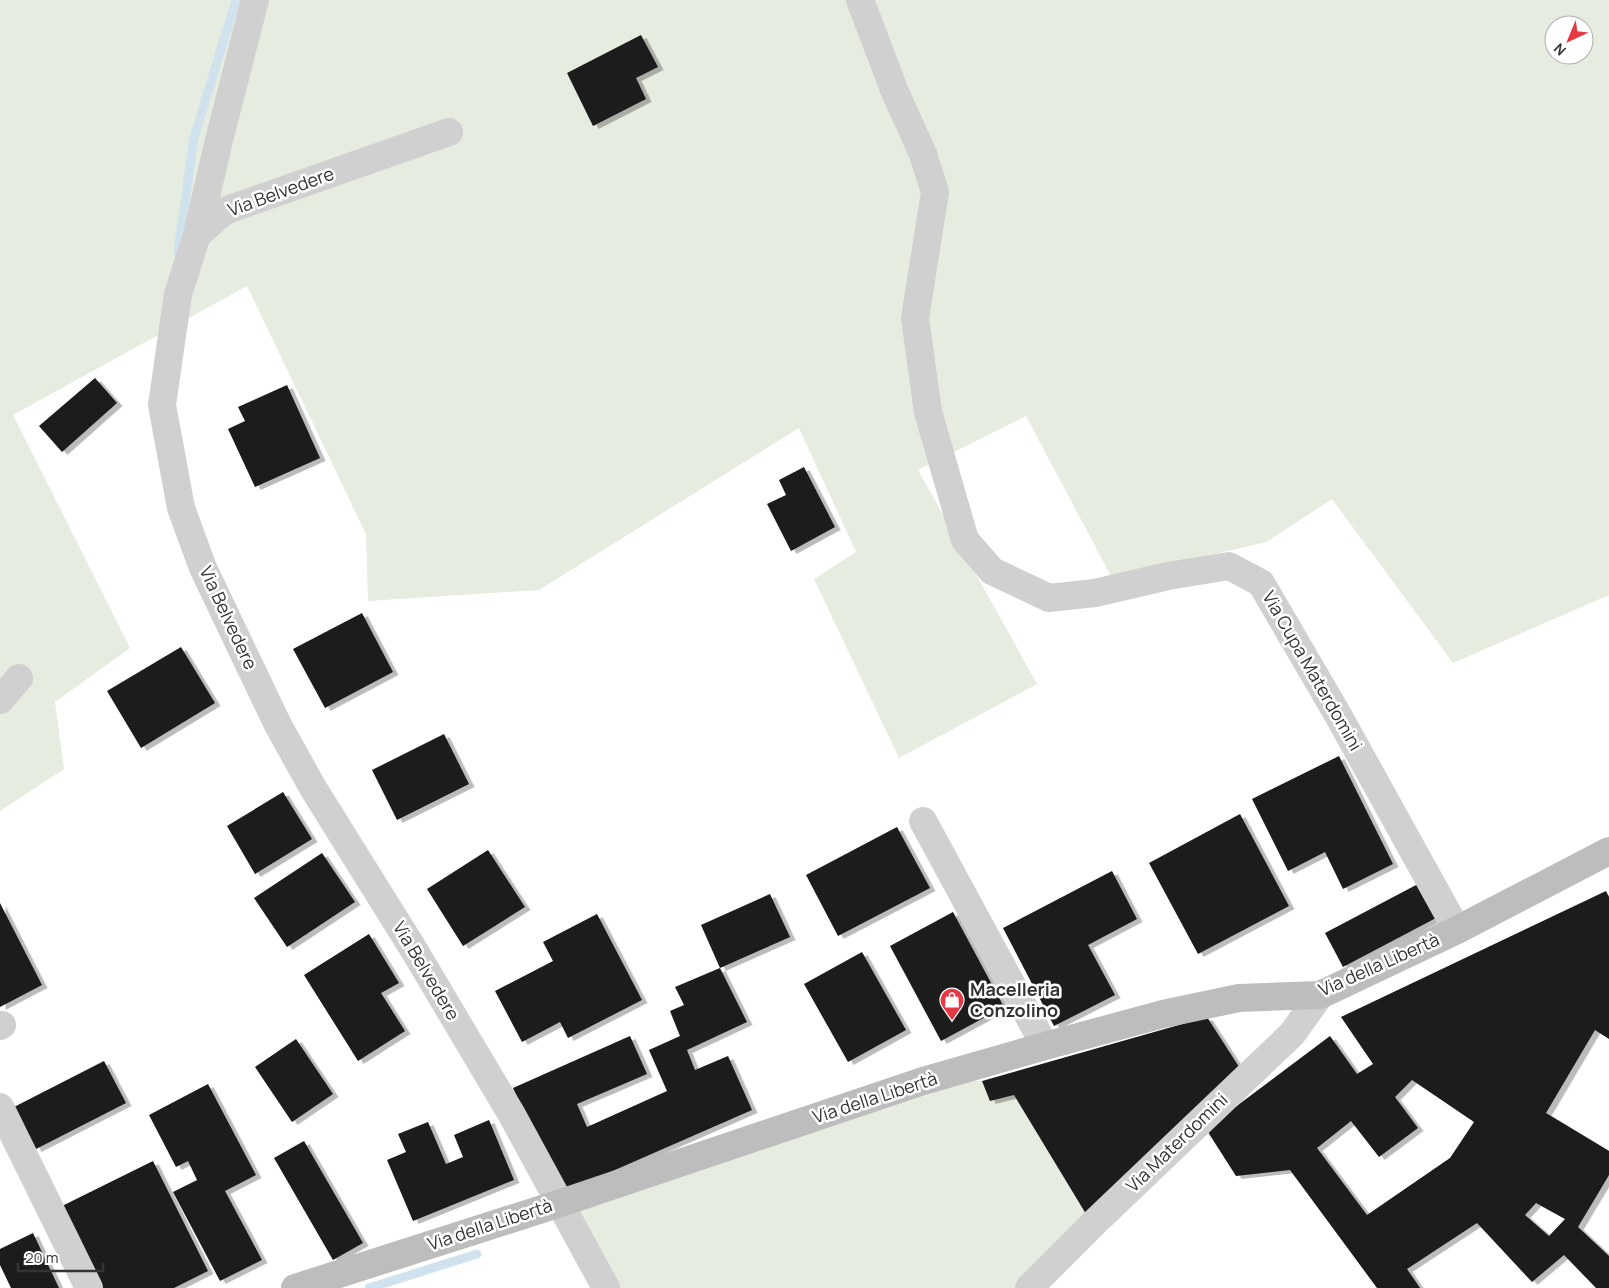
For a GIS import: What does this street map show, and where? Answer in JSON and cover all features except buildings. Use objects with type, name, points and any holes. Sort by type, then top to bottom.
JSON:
[{"type":"main road","name":"Via della Libertà","points":[[295,1288],[561,1203],[923,1081],[1045,1046],[1163,1014],[1239,998],[1320,995],[1457,930],[1609,851]]},
{"type":"street","points":[[197,236],[219,140],[256,0]]},
{"type":"street","name":"Via Cupa Materdomini","points":[[860,0],[895,92],[923,154],[935,192],[915,318],[928,412],[965,540],[992,571],[1049,598],[1095,593],[1168,576],[1229,566],[1261,583],[1338,715],[1457,930]]},
{"type":"street","name":"Via Belvedere","points":[[449,132],[224,211],[197,236],[178,294],[162,405],[181,508],[203,568],[278,725],[312,788],[512,1115],[606,1288]]},
{"type":"street","points":[[0,700],[19,678]]},
{"type":"street","points":[[924,821],[1045,1046]]},
{"type":"street","name":"Via Materdomini","points":[[1030,1288],[1095,1222],[1292,1034],[1320,995]]},
{"type":"street","points":[[0,1107],[88,1288]]},
{"type":"shaded area","points":[[0,0],[1609,0],[1609,595],[1453,663],[1332,499],[1266,542],[1112,578],[1026,416],[918,470],[1037,684],[899,758],[814,579],[856,552],[799,428],[539,590],[368,601],[366,534],[247,286],[13,415],[130,648],[55,702],[64,769],[0,811]]},
{"type":"shaded area","points":[[923,1081],[982,1081],[991,1101],[1014,1095],[1086,1214],[1029,1288],[606,1288],[561,1203]]},
{"type":"waterway","points":[[178,252],[194,138],[236,0]]},
{"type":"waterway","points":[[369,1288],[477,1254]]},
{"type":"place","name":"Macelleria Conzolino","points":[[952,1021]]}]
